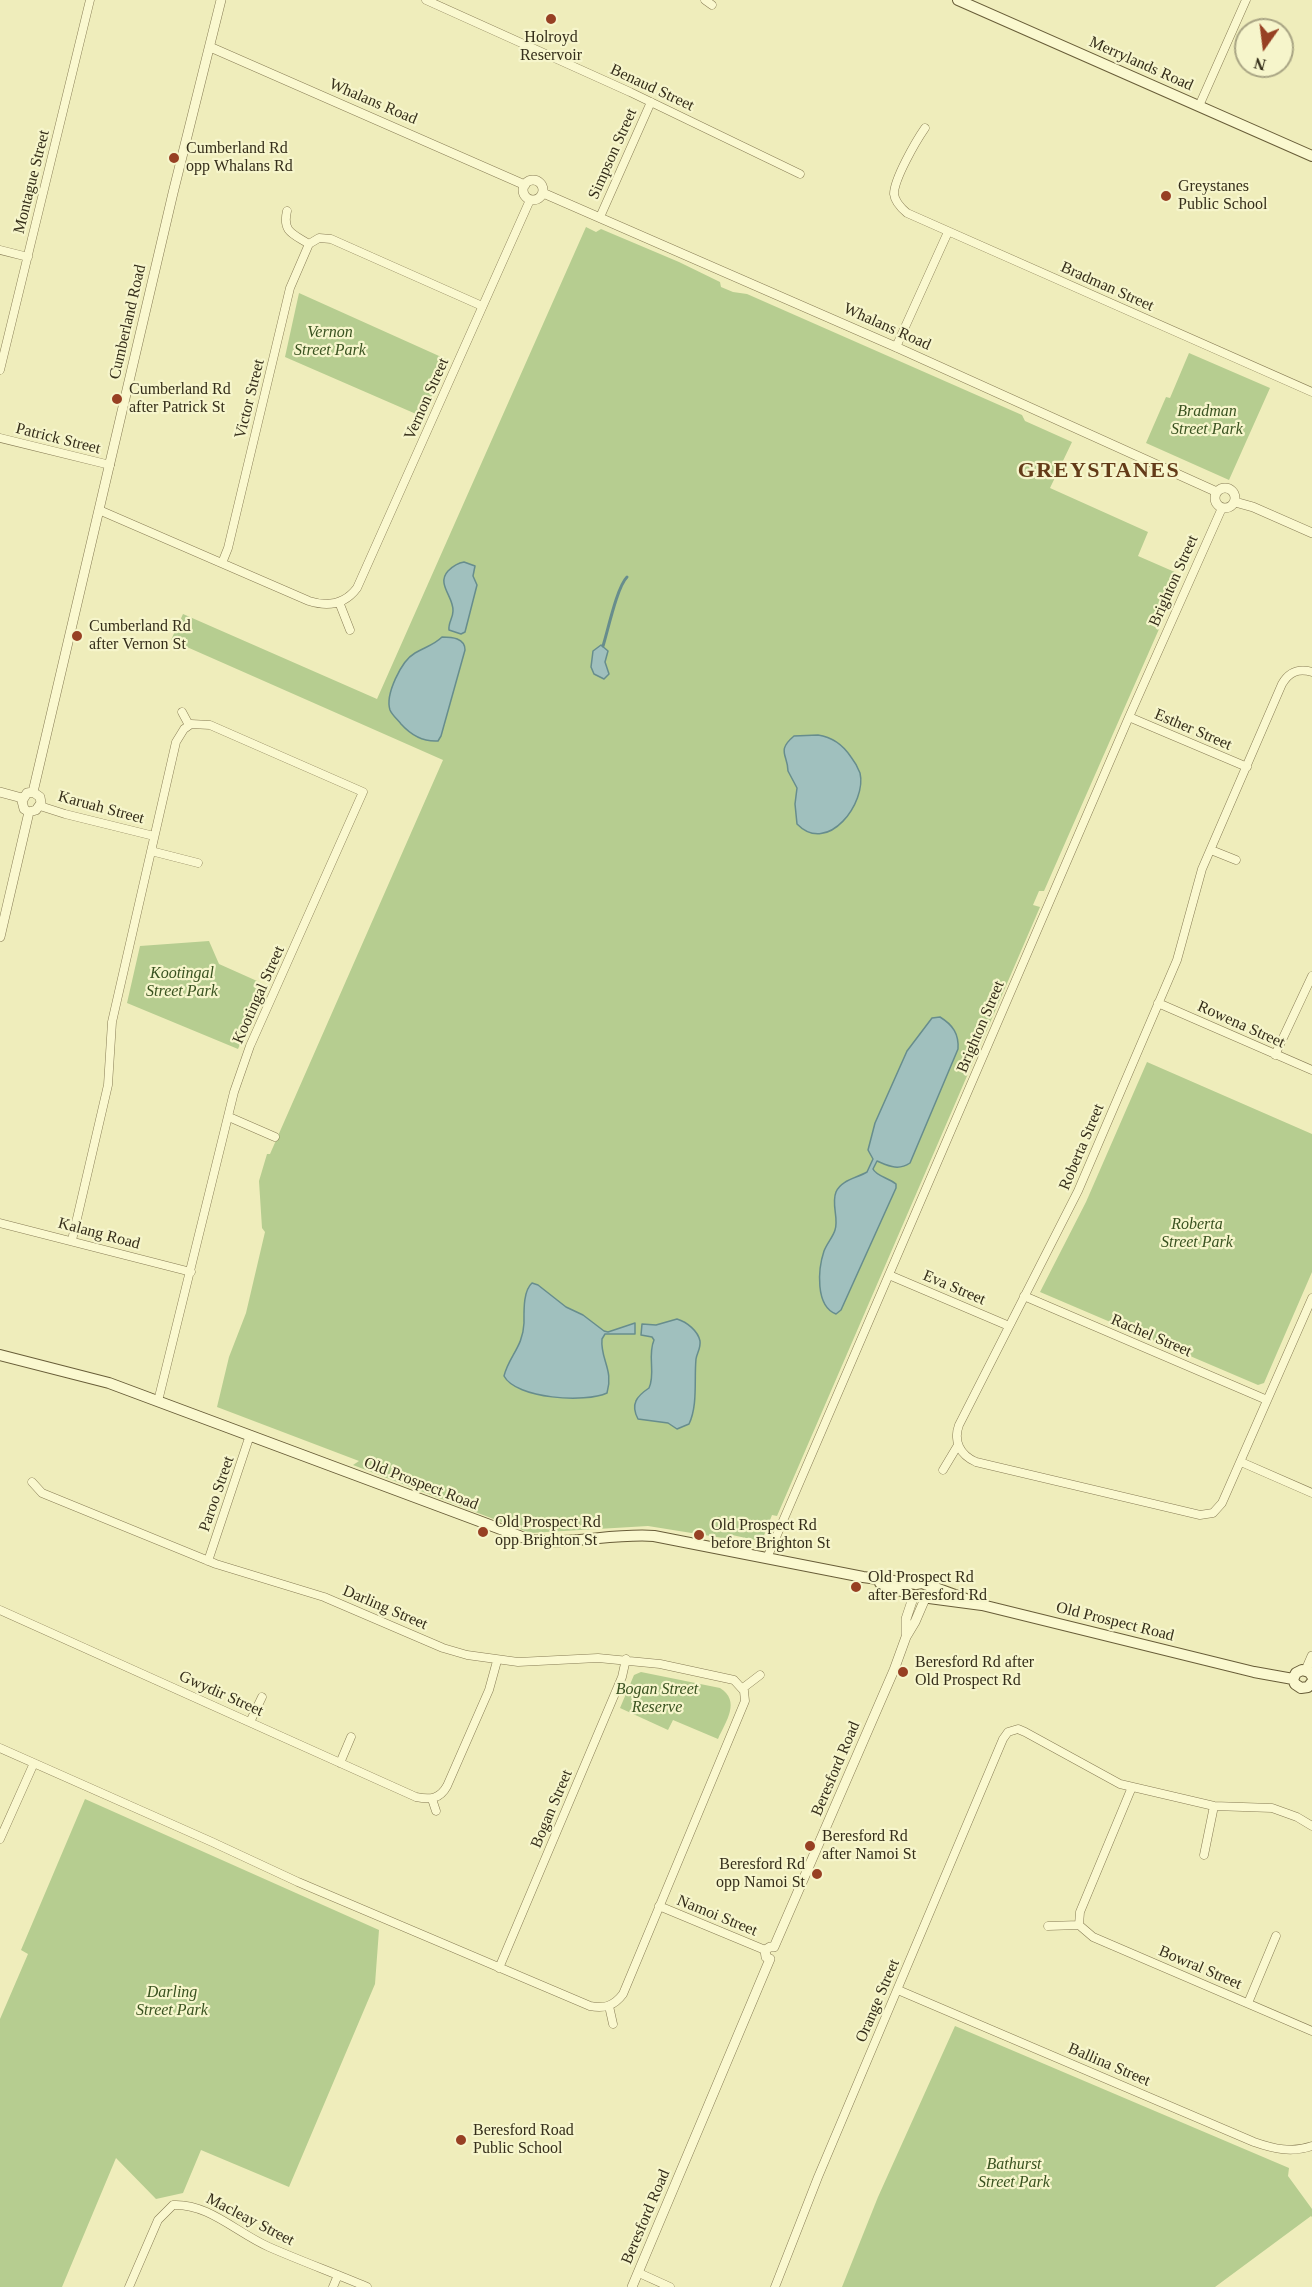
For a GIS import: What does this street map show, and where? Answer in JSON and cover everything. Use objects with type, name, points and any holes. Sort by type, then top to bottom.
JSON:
[{"type":"main road","name":"Merrylands Road","points":[[958,0],[1312,156]]},
{"type":"main road","name":"Old Prospect Road","points":[[0,1355],[89,1377],[158,1401],[530,1540],[654,1536],[863,1577],[919,1595],[982,1605],[1254,1672],[1293,1678],[1295,1684],[1301,1688],[1307,1688],[1312,1683]]},
{"type":"main road","points":[[919,1595],[922,1583],[982,1605]]},
{"type":"main road","points":[[1293,1678],[1297,1671],[1309,1673]]},
{"type":"street","name":"Montague Street","points":[[0,370],[90,0]]},
{"type":"street","name":"Cumberland Road","points":[[33,792],[221,0]]},
{"type":"street","name":"Benaud Street","points":[[426,0],[651,102],[800,174]]},
{"type":"street","points":[[1199,106],[1246,0]]},
{"type":"street","name":"Whalans Road","points":[[210,47],[525,185]]},
{"type":"street","name":"Simpson Street","points":[[600,217],[651,102]]},
{"type":"street","name":"Bradman Street","points":[[925,128],[913,146],[895,187],[892,201],[907,213],[1312,392]]},
{"type":"street","points":[[530,181],[537,181],[543,186],[543,193],[537,200],[530,200],[524,194],[525,185],[530,181]]},
{"type":"street","name":"Whalans Road","points":[[543,193],[896,347],[1217,492]]},
{"type":"street","name":"Vernon Street","points":[[339,602],[350,596],[357,588],[530,200]]},
{"type":"street","points":[[287,211],[286,227],[309,244],[320,238],[331,239],[482,306]]},
{"type":"street","points":[[896,347],[948,232]]},
{"type":"street","name":"Victor Street","points":[[222,563],[228,548],[288,293],[309,244]]},
{"type":"street","points":[[0,250],[28,257]]},
{"type":"street","name":"Patrick Street","points":[[0,438],[110,465]]},
{"type":"street","points":[[1224,488],[1230,489],[1235,494],[1234,502],[1229,508],[1222,508],[1215,500],[1217,492],[1224,488]]},
{"type":"street","points":[[1234,502],[1253,507],[1312,534]]},
{"type":"street","name":"Brighton Street","points":[[767,1558],[1129,717],[1222,508]]},
{"type":"street","points":[[99,510],[309,601],[324,605],[339,602],[350,630]]},
{"type":"street","name":"Roberta Street","points":[[943,1470],[958,1445],[959,1425],[1078,1191],[1177,960],[1200,873],[1285,679],[1297,671],[1312,672]]},
{"type":"street","points":[[72,1240],[108,1085],[111,1022],[176,742],[189,725],[182,712]]},
{"type":"street","name":"Esther Street","points":[[1129,717],[1247,768]]},
{"type":"street","name":"Kootingal Street","points":[[158,1401],[230,1117],[234,1092],[250,1046],[363,792],[210,725],[200,723],[189,725]]},
{"type":"street","points":[[0,792],[22,798]]},
{"type":"street","points":[[33,792],[40,797],[40,806],[29,812],[22,806],[22,798],[27,793],[33,792]]},
{"type":"street","name":"Karuah Street","points":[[40,806],[154,836]]},
{"type":"street","points":[[0,937],[29,812]]},
{"type":"street","points":[[1211,850],[1236,860]]},
{"type":"street","points":[[151,851],[198,863]]},
{"type":"street","points":[[1275,1054],[1312,976]]},
{"type":"street","name":"Rowena Street","points":[[1158,1004],[1312,1071]]},
{"type":"street","points":[[230,1117],[275,1137]]},
{"type":"street","name":"Kalang Road","points":[[0,1223],[191,1272]]},
{"type":"street","name":"Eva Street","points":[[889,1275],[1009,1326]]},
{"type":"street","name":"Rachel Street","points":[[1024,1296],[1267,1400]]},
{"type":"street","points":[[958,1445],[965,1455],[976,1462],[1200,1515],[1215,1516],[1310,1309],[1312,1298]]},
{"type":"street","name":"Paroo Street","points":[[208,1560],[250,1435]]},
{"type":"street","points":[[1240,1462],[1312,1493]]},
{"type":"street","name":"Darling Street","points":[[32,1482],[42,1493],[208,1560],[333,1601],[454,1652],[497,1661],[518,1662],[582,1658],[626,1659],[668,1665],[734,1680],[743,1688]]},
{"type":"street","name":"Beresford Road","points":[[632,2287],[770,1952],[894,1670],[906,1637],[915,1622],[919,1595]]},
{"type":"street","name":"Gwydir Street","points":[[0,1611],[416,1797],[432,1799]]},
{"type":"street","points":[[1309,1673],[1312,1656]]},
{"type":"street","name":"Bogan Street","points":[[500,1968],[622,1677],[626,1659]]},
{"type":"street","points":[[436,1811],[432,1799],[441,1794],[447,1786],[489,1690],[497,1661]]},
{"type":"street","points":[[0,1749],[298,1882],[590,2007],[609,2007],[623,1994],[743,1707],[745,1698],[743,1688],[760,1675]]},
{"type":"street","points":[[250,1722],[262,1697]]},
{"type":"street","name":"Orange Street","points":[[775,2287],[818,2176],[1003,1739],[1011,1727],[1025,1732],[1112,1781],[1214,1806],[1272,1808],[1297,1817],[1312,1826]]},
{"type":"street","points":[[340,1763],[351,1737]]},
{"type":"street","points":[[0,1839],[33,1763]]},
{"type":"street","points":[[1048,1926],[1079,1925],[1080,1912],[1132,1787]]},
{"type":"street","points":[[1204,1855],[1214,1806]]},
{"type":"street","name":"Namoi Street","points":[[659,1906],[770,1952]]},
{"type":"street","name":"Bowral Street","points":[[1079,1925],[1093,1937],[1312,2031]]},
{"type":"street","points":[[1248,2003],[1276,1936]]},
{"type":"street","name":"Ballina Street","points":[[898,1989],[1254,2142],[1289,2150],[1312,2145]]},
{"type":"street","points":[[609,2007],[613,2024]]},
{"type":"street","name":"Macleay Street","points":[[129,2287],[158,2220],[173,2205],[198,2208],[266,2246],[367,2287]]},
{"type":"street","points":[[639,2273],[670,2287]]},
{"type":"street","points":[[333,2287],[338,2275]]},
{"type":"green space","points":[[586,227],[596,232],[601,229],[679,262],[720,282],[721,287],[747,294],[1022,415],[1025,421],[1072,442],[1050,488],[1148,532],[1138,556],[1177,573],[1181,579],[1044,891],[1039,891],[1033,905],[1040,907],[777,1516],[772,1515],[763,1538],[755,1540],[732,1535],[729,1539],[648,1526],[530,1533],[353,1465],[359,1461],[217,1407],[229,1357],[246,1313],[265,1232],[262,1228],[259,1181],[267,1154],[270,1154],[443,760],[171,640],[183,614],[377,699]]},
{"type":"green space","name":"Vernon Street Park","points":[[299,293],[448,360],[423,417],[285,357]]},
{"type":"green space","name":"Bradman Street Park","points":[[1189,353],[1270,388],[1229,480],[1146,443],[1166,397],[1170,398]]},
{"type":"green space","name":"Kootingal Street Park","points":[[209,941],[219,964],[266,985],[238,1049],[127,1003],[140,946]]},
{"type":"green space","name":"Roberta Street Park","points":[[1147,1062],[1312,1134],[1312,1272],[1264,1383],[1258,1385],[1040,1292],[1086,1202]]},
{"type":"green space","name":"Bogan Street Reserve","points":[[641,1672],[720,1688],[726,1693],[730,1699],[730,1712],[718,1739],[673,1720],[668,1730],[620,1708],[634,1675]]},
{"type":"green space","name":"Darling Street Park","points":[[85,1799],[379,1930],[375,1984],[289,2187],[201,2150],[183,2193],[156,2199],[116,2158],[62,2287],[0,2287],[0,2019],[28,1954],[21,1950]]},
{"type":"green space","name":"Bathurst Street Park","points":[[955,2026],[1289,2168],[1288,2176],[1312,2209],[1312,2217],[1215,2287],[842,2287],[878,2197]]},
{"type":"water","points":[[464,562],[475,566],[473,576],[477,585],[465,632],[461,634],[449,630],[453,606],[444,581],[450,569]]},
{"type":"water","points":[[442,637],[460,641],[465,650],[441,736],[438,741],[433,741],[422,739],[409,731],[392,714],[389,704],[392,687],[404,663],[415,653]]},
{"type":"water","points":[[601,645],[608,651],[605,662],[609,674],[604,679],[594,674],[591,667],[593,651]]},
{"type":"water","points":[[818,735],[841,745],[848,753],[860,773],[861,785],[851,810],[843,821],[832,830],[821,834],[809,832],[797,824],[795,804],[797,788],[788,771],[784,753],[785,746],[794,736]]},
{"type":"water","points":[[940,1017],[954,1030],[958,1049],[910,1163],[897,1167],[877,1161],[873,1169],[896,1184],[896,1188],[841,1310],[836,1314],[829,1310],[821,1295],[820,1267],[824,1251],[836,1225],[834,1201],[836,1192],[845,1182],[867,1172],[873,1159],[868,1150],[875,1123],[907,1051],[932,1018]]},
{"type":"water","points":[[532,1283],[604,1331],[608,1332],[635,1323],[635,1334],[605,1334],[602,1339],[609,1378],[607,1393],[584,1398],[552,1397],[522,1390],[511,1384],[504,1376],[521,1339],[526,1296]]},
{"type":"water","points":[[677,1319],[685,1322],[694,1330],[699,1337],[700,1344],[696,1359],[695,1401],[692,1417],[689,1424],[677,1429],[668,1423],[638,1419],[635,1405],[638,1397],[649,1388],[652,1376],[651,1352],[654,1340],[652,1337],[641,1335],[642,1324],[656,1325]]},
{"type":"waterway","points":[[603,646],[616,599],[627,577]]},
{"type":"place","name":"Holroyd Reservoir","points":[[551,19]]},
{"type":"place","name":"Cumberland Rd opp Whalans Rd","points":[[174,158]]},
{"type":"place","name":"Greystanes Public School","points":[[1166,196]]},
{"type":"place","name":"Cumberland Rd after Patrick St","points":[[117,399]]},
{"type":"place","name":"Cumberland Rd after Vernon St","points":[[77,636]]},
{"type":"place","name":"Old Prospect Rd opp Brighton St","points":[[483,1532]]},
{"type":"place","name":"Old Prospect Rd before Brighton St","points":[[699,1535]]},
{"type":"place","name":"Old Prospect Rd after Beresford Rd","points":[[856,1587]]},
{"type":"place","name":"Beresford Rd after Old Prospect Rd","points":[[903,1672]]},
{"type":"place","name":"Beresford Rd after Namoi St","points":[[810,1846]]},
{"type":"place","name":"Beresford Rd opp Namoi St","points":[[817,1874]]},
{"type":"place","name":"Beresford Road Public School","points":[[461,2140]]},
{"type":"district","name":"GREYSTANES","points":[[1099,471]]}]
